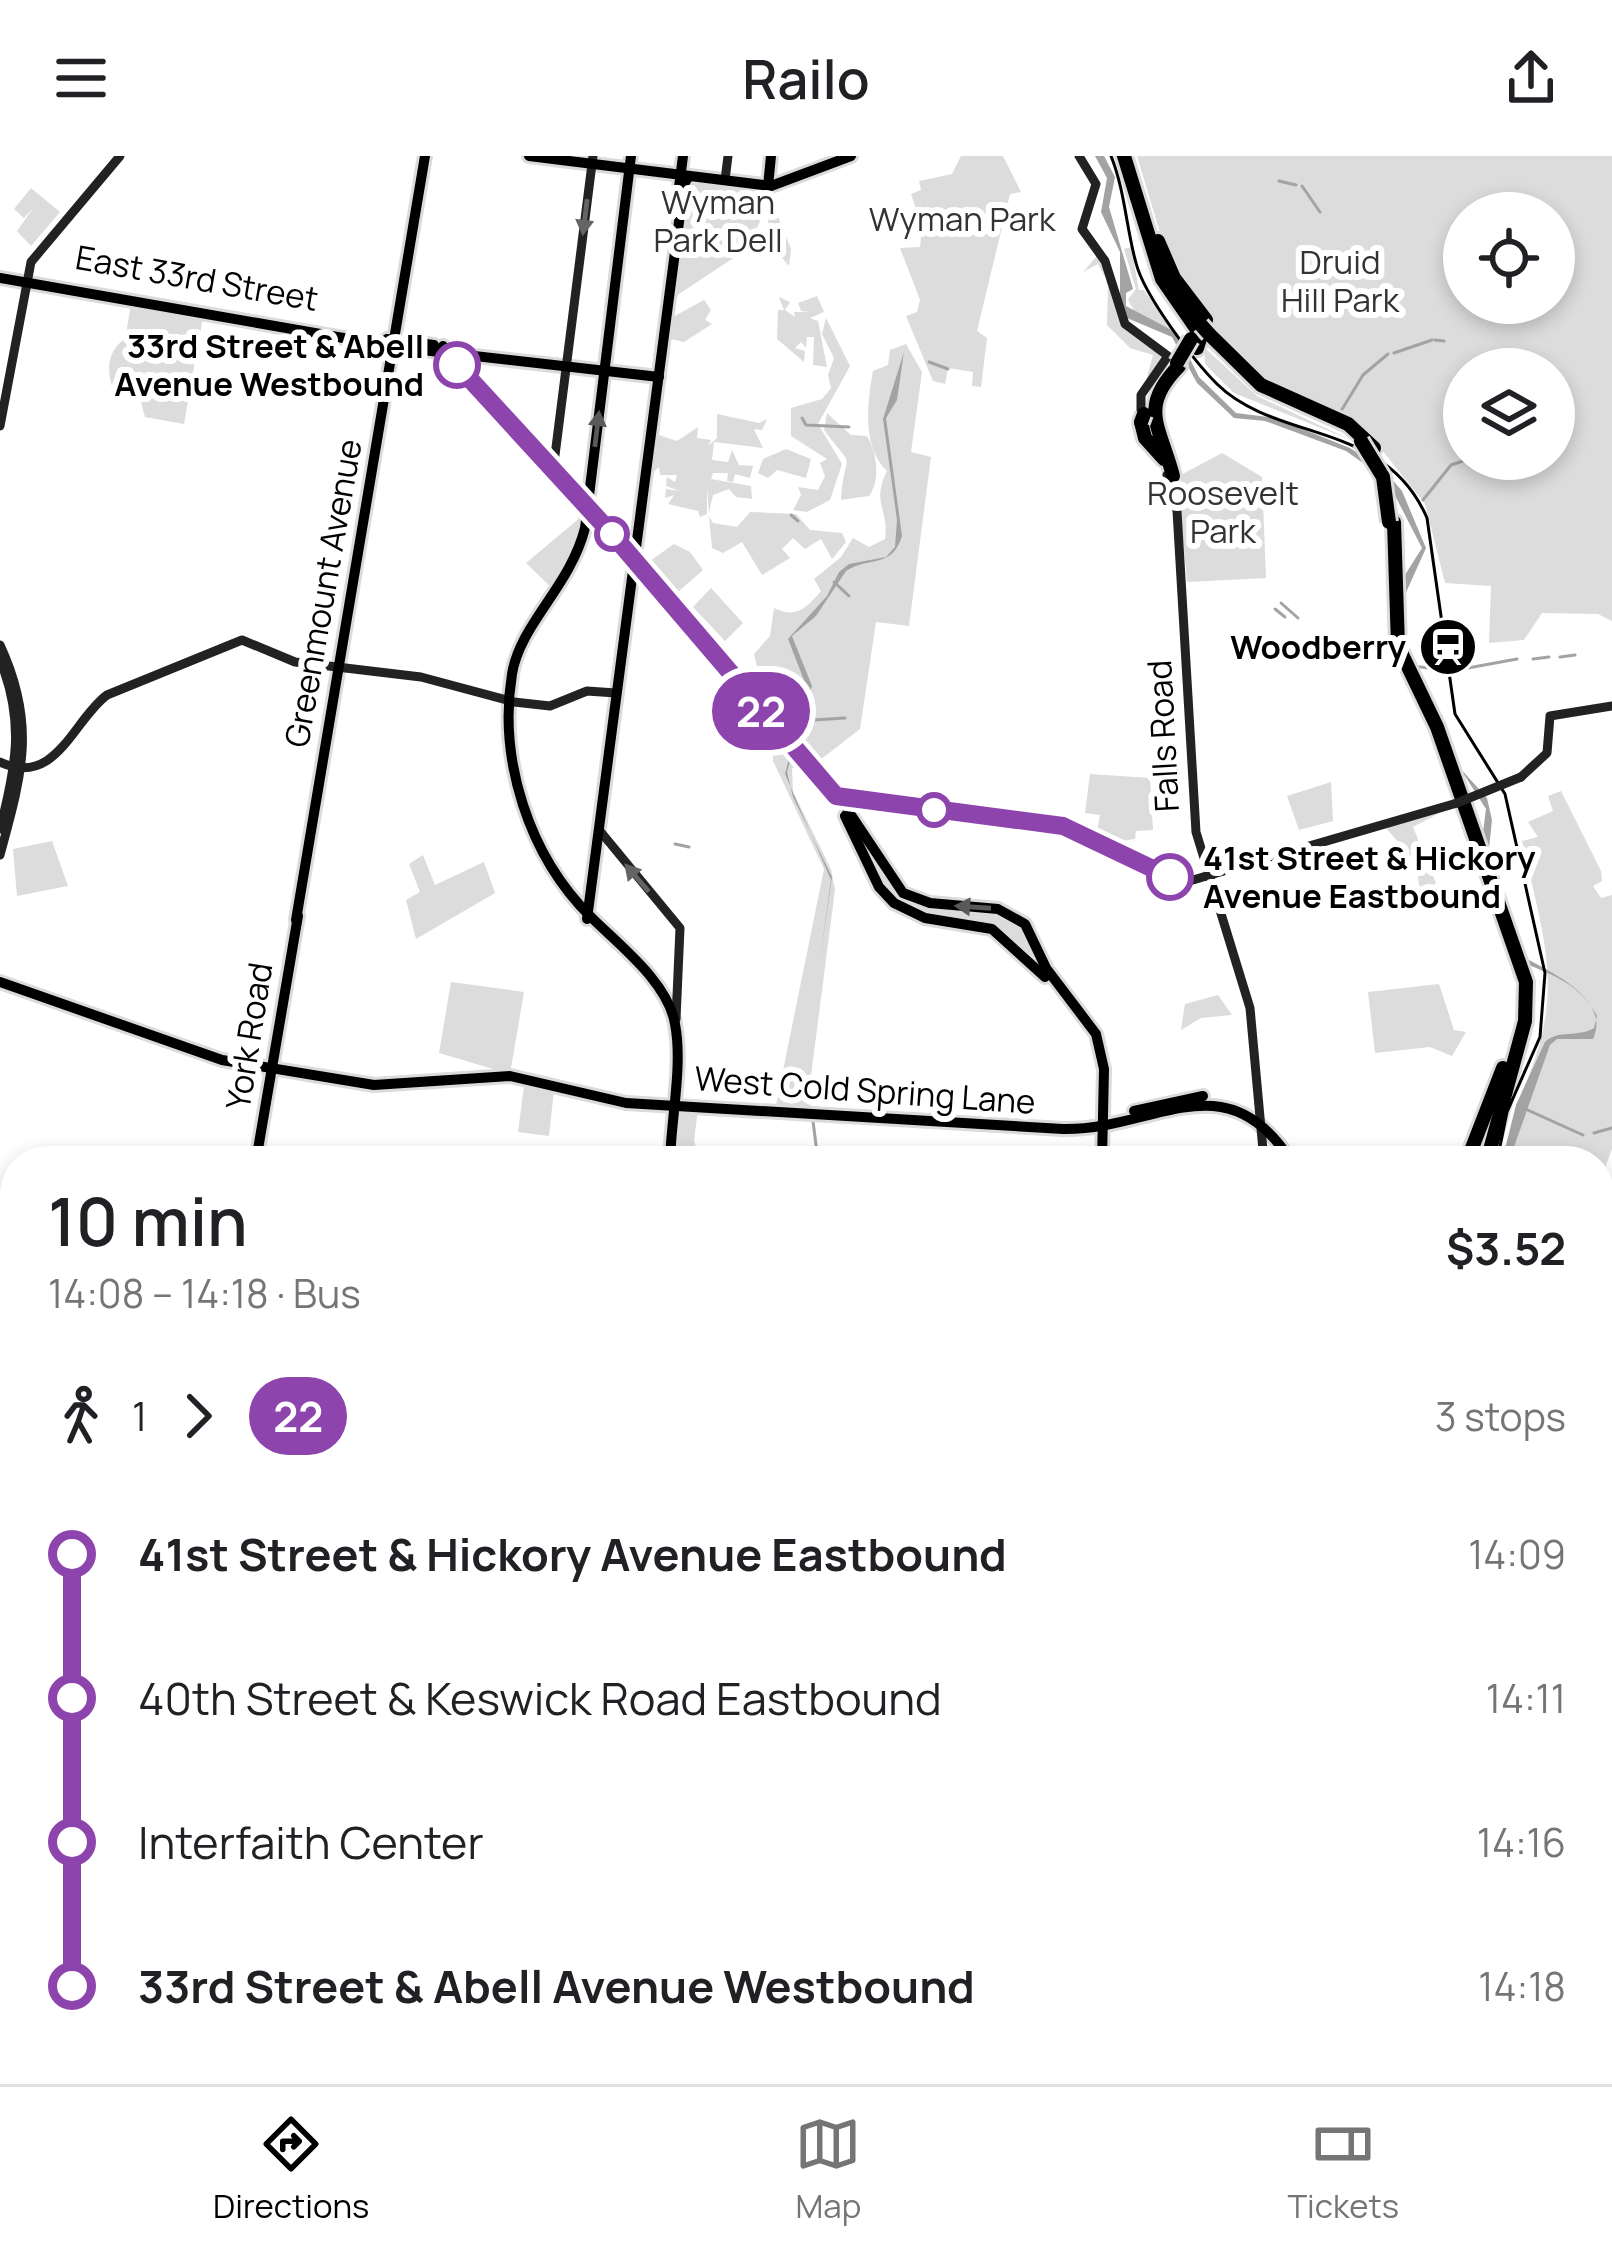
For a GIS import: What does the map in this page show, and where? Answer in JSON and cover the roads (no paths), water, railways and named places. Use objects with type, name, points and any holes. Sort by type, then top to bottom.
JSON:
[{"type":"highway","points":[[1128,156],[1138,205],[1166,288],[1200,336],[1261,385],[1348,424],[1367,444],[1381,473],[1392,522],[1391,580],[1400,654],[1430,712],[1520,970],[1520,1009],[1488,1146]]},
{"type":"highway","points":[[1128,156],[1175,293],[1200,336]]},
{"type":"highway","points":[[1155,237],[1174,278],[1206,322],[1157,391],[1153,410],[1167,466]]},
{"type":"highway","points":[[1167,466],[1145,438],[1142,418],[1155,388],[1178,365]]},
{"type":"highway","points":[[1486,1146],[1505,1074]]},
{"type":"highway","points":[[1474,1146],[1505,1074]]},
{"type":"main road","points":[[0,426],[27,279],[38,250],[120,156]]},
{"type":"main road","name":"Greenmount Avenue","points":[[311,826],[425,156]]},
{"type":"main road","points":[[529,156],[630,162],[685,176],[768,186],[851,156]]},
{"type":"main road","points":[[588,917],[685,176],[683,156]]},
{"type":"main road","points":[[724,180],[728,156]]},
{"type":"main road","points":[[768,186],[771,156]]},
{"type":"main road","name":"Falls Road","points":[[1079,156],[1096,184],[1082,229],[1109,270],[1118,312],[1131,330],[1158,344],[1168,356],[1138,408],[1167,466],[1180,514],[1196,828],[1247,991],[1264,1146]]},
{"type":"main road","points":[[555,473],[593,160]]},
{"type":"main road","points":[[630,162],[586,508],[567,578],[520,646],[508,701],[531,830],[552,870],[588,917],[632,960],[675,1027]]},
{"type":"main road","name":"East 33rd Street","points":[[0,274],[392,343],[657,376]]},
{"type":"main road","points":[[446,350],[634,562],[805,766],[849,823],[889,899],[920,916],[983,926],[1006,937],[1091,1031]]},
{"type":"main road","points":[[0,762],[22,770],[66,747],[92,707],[110,693],[234,642],[254,642],[276,655],[338,669],[421,677],[508,701],[550,706],[590,691],[616,692]]},
{"type":"main road","points":[[0,645],[23,709],[25,752],[0,855]]},
{"type":"main road","points":[[0,660],[18,718],[22,770],[0,829]]},
{"type":"main road","points":[[821,787],[842,798],[1059,825],[1178,880],[1211,876],[1388,823],[1521,777],[1547,753],[1550,716],[1612,706]]},
{"type":"main road","points":[[805,766],[842,798],[903,893],[930,904],[998,909],[1021,920],[1046,968],[1091,1031],[1104,1070],[1100,1146]]},
{"type":"main road","name":"York Road","points":[[258,1146],[311,826]]},
{"type":"main road","points":[[599,826],[612,849],[680,928],[671,1146]]},
{"type":"main road","points":[[597,840],[612,849]]},
{"type":"main road","name":"West Cold Spring Lane","points":[[0,982],[103,1014],[166,1042],[270,1069],[392,1087],[510,1076],[611,1101],[672,1109],[1055,1129],[1199,1103],[1231,1108],[1261,1122],[1281,1146]]},
{"type":"waterway","points":[[1279,181],[1296,185]]},
{"type":"waterway","points":[[1302,186],[1320,212]]},
{"type":"waterway","points":[[1394,353],[1432,340]]},
{"type":"waterway","points":[[1435,340],[1444,341]]},
{"type":"waterway","points":[[1341,411],[1363,375],[1388,354]]},
{"type":"waterway","points":[[929,362],[948,369]]},
{"type":"waterway","points":[[802,418],[806,425],[849,427]]},
{"type":"waterway","points":[[1423,500],[1443,475]]},
{"type":"waterway","points":[[791,515],[798,521]]},
{"type":"waterway","points":[[834,582],[849,596]]},
{"type":"waterway","points":[[1281,603],[1298,618]]},
{"type":"waterway","points":[[1275,609],[1285,617]]},
{"type":"waterway","points":[[1560,657],[1575,655]]},
{"type":"waterway","points":[[1533,659],[1549,657]]},
{"type":"waterway","points":[[1457,670],[1517,659]]},
{"type":"waterway","points":[[1412,666],[1446,670]]},
{"type":"waterway","points":[[814,720],[845,718]]},
{"type":"waterway","points":[[675,844],[689,847]]},
{"type":"waterway","points":[[1462,908],[1485,900]]},
{"type":"waterway","points":[[1521,1107],[1583,1135]]},
{"type":"waterway","points":[[813,1121],[816,1146]]},
{"type":"waterway","points":[[1594,1133],[1612,1128]]},
{"type":"tram line","points":[[1111,156],[1141,276],[1170,326],[1207,373],[1242,403],[1358,448],[1385,464],[1408,487],[1427,518],[1455,714],[1505,794],[1545,973],[1540,1037],[1507,1112],[1500,1146]]},
{"type":"place","name":"33rd Street & Abell Avenue Westbound","points":[[457,365]]},
{"type":"place","name":"Woodberry","points":[[1448,647]]},
{"type":"place","name":"41st Street & Hickory Avenue Eastbound","points":[[1170,877]]},
{"type":"park label","name":"Wyman Park","points":[[962,219]]},
{"type":"park label","name":"Wyman Park Dell","points":[[718,221]]},
{"type":"park label","name":"Druid Hill Park","points":[[1340,281]]},
{"type":"park label","name":"Roosevelt Park","points":[[1223,512]]}]
